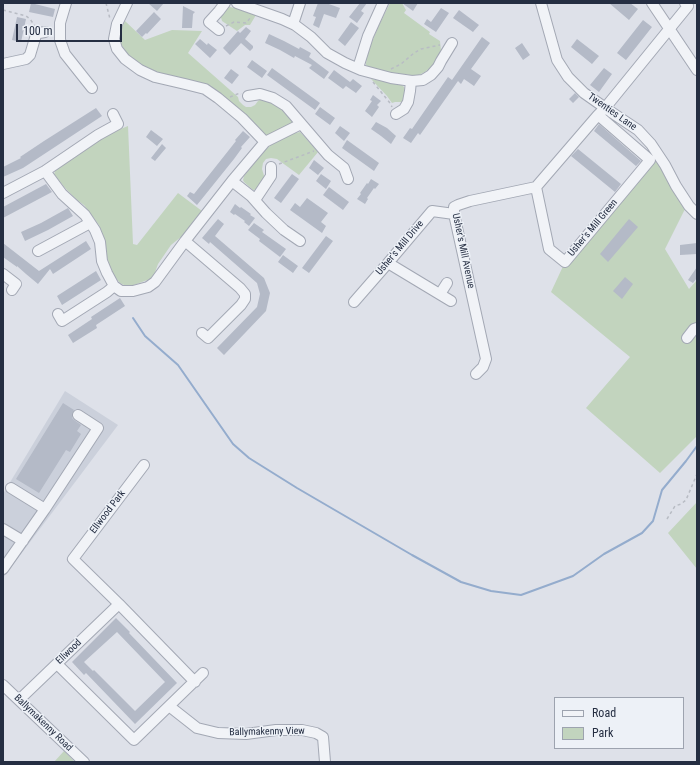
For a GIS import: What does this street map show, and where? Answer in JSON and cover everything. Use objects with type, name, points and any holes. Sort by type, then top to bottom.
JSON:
[{"type":"street","points":[[66,3],[60,23],[60,40],[65,54],[92,88]]},
{"type":"street","points":[[127,3],[117,24],[114,39],[117,49],[125,59],[140,70],[155,78],[205,90],[218,98],[242,118],[265,142]]},
{"type":"street","points":[[219,30],[209,22],[224,3]]},
{"type":"street","points":[[237,3],[292,24],[311,37],[326,53],[345,63],[390,78],[411,81],[423,80],[431,75],[438,67],[452,43]]},
{"type":"street","points":[[292,24],[300,3]]},
{"type":"street","points":[[363,70],[368,36],[384,3]]},
{"type":"street","name":"Twenties Lane","points":[[541,3],[557,60],[568,77],[584,93],[638,130],[651,144],[665,164],[676,186],[689,206],[697,214]]},
{"type":"street","points":[[652,3],[697,70]]},
{"type":"street","points":[[536,187],[605,108],[688,6],[685,3]]},
{"type":"street","points":[[3,64],[26,59],[30,55],[36,35],[42,32]]},
{"type":"street","points":[[396,114],[404,109],[408,102],[411,81]]},
{"type":"street","points":[[248,96],[260,94],[273,98],[286,106],[328,155],[344,168],[348,179]]},
{"type":"street","points":[[3,193],[45,171],[98,135],[118,124],[113,114]]},
{"type":"street","name":"Usher's Mill Green","points":[[536,187],[550,249],[566,262],[650,160],[598,115]]},
{"type":"street","points":[[45,171],[62,194],[85,215],[95,230],[100,242],[102,261],[106,273],[114,286],[121,291],[133,291],[148,287],[155,282],[232,181],[265,142],[301,124]]},
{"type":"street","points":[[255,200],[271,176],[271,167]]},
{"type":"street","points":[[232,181],[251,196],[284,230],[300,241]]},
{"type":"street","name":"Usher's Mill Avenue","points":[[476,374],[483,367],[486,359],[454,214],[454,207],[536,187]]},
{"type":"street","name":"Usher's Mill Drive","points":[[354,302],[432,211],[454,214]]},
{"type":"street","points":[[38,251],[90,223]]},
{"type":"street","points":[[185,242],[240,288],[245,294],[245,299],[241,305],[208,338],[202,333]]},
{"type":"street","points":[[388,263],[451,301]]},
{"type":"street","points":[[3,274],[16,284],[12,290]]},
{"type":"street","points":[[440,294],[447,283]]},
{"type":"street","points":[[58,314],[62,321],[114,286]]},
{"type":"street","points":[[687,338],[694,329],[697,328]]},
{"type":"street","points":[[3,569],[45,509],[98,428],[78,415]]},
{"type":"street","name":"Ellwood Park","points":[[119,604],[73,559],[144,465]]},
{"type":"street","points":[[11,488],[45,509]]},
{"type":"street","points":[[3,530],[23,541]]},
{"type":"street","points":[[119,604],[195,682]]},
{"type":"street","name":"Ellwood","points":[[19,700],[119,604]]},
{"type":"street","points":[[57,664],[134,740],[203,673]]},
{"type":"street","name":"Ballymakenny Road","points":[[3,685],[84,762]]},
{"type":"street","name":"Ballymakenny View","points":[[169,706],[197,728],[218,733],[246,734],[276,730],[302,730],[316,733],[323,737],[325,762]]},
{"type":"path","points":[[106,3],[110,19],[114,24],[117,24]]},
{"type":"path","points":[[3,10],[26,16],[42,32]]},
{"type":"path","points":[[219,30],[234,22],[246,23],[258,10]]},
{"type":"path","points":[[381,75],[385,71],[401,64],[421,49],[452,43]]},
{"type":"path","points":[[363,70],[390,103],[396,114]]},
{"type":"path","points":[[218,98],[229,98],[240,93],[248,96]]},
{"type":"path","points":[[271,167],[322,148]]},
{"type":"path","points":[[667,519],[675,506],[686,500],[697,474]]},
{"type":"shaded area","points":[[65,391],[118,425],[3,578],[3,494]]},
{"type":"green space","points":[[390,3],[402,3],[406,10],[404,13],[430,32],[429,34],[440,41],[441,51],[432,66],[419,75],[392,73],[368,67],[366,65],[369,49]]},
{"type":"green space","points":[[226,7],[252,12],[256,15],[250,25],[245,25],[237,31],[222,21],[220,14]]},
{"type":"green space","points":[[125,21],[145,40],[172,30],[202,31],[188,53],[238,97],[239,101],[243,105],[246,107],[251,107],[261,99],[271,102],[286,112],[293,120],[292,124],[267,136],[264,135],[219,94],[143,66],[129,56],[121,44],[119,38],[120,32]]},
{"type":"green space","points":[[371,79],[402,85],[405,90],[402,102],[392,103]]},
{"type":"green space","points":[[128,126],[133,244],[137,245],[178,193],[202,211],[181,237],[171,245],[158,264],[154,275],[150,279],[131,286],[126,286],[120,283],[114,276],[107,257],[104,239],[99,225],[84,205],[65,188],[54,174],[56,169],[91,145],[111,133]]},
{"type":"green space","points":[[300,132],[318,152],[299,175],[277,159],[271,158],[266,159],[263,163],[262,169],[265,179],[259,189],[253,190],[244,182],[244,176],[264,151],[271,145]]},
{"type":"green space","points":[[650,160],[665,165],[686,207],[665,249],[689,289],[697,280],[697,436],[660,473],[586,408],[630,357],[551,292],[565,262]]},
{"type":"green space","points":[[697,502],[697,569],[668,533]]},
{"type":"green space","points":[[64,751],[75,762],[54,762]]},
{"type":"building","points":[[31,3],[55,9],[53,17],[29,12]]},
{"type":"building","points":[[148,3],[164,3],[157,11]]},
{"type":"building","points":[[318,3],[326,3],[340,8],[336,18],[324,14],[319,28],[313,25],[316,17],[313,16]]},
{"type":"building","points":[[360,3],[367,3],[361,11],[364,13],[357,23],[349,17]]},
{"type":"building","points":[[402,3],[418,3],[413,11]]},
{"type":"building","points":[[609,3],[630,3],[638,9],[629,20]]},
{"type":"building","points":[[183,6],[195,12],[193,14],[192,28],[182,28]]},
{"type":"building","points":[[441,8],[449,13],[436,32],[424,24],[427,19],[431,22]]},
{"type":"building","points":[[459,10],[479,25],[473,32],[453,18]]},
{"type":"building","points":[[154,12],[161,19],[147,34],[146,33],[142,37],[136,31]]},
{"type":"building","points":[[17,17],[26,19],[21,42],[12,40]]},
{"type":"building","points":[[643,20],[652,27],[626,60],[617,53]]},
{"type":"building","points":[[351,22],[359,28],[345,46],[338,40]]},
{"type":"building","points":[[246,27],[251,31],[245,39],[253,46],[253,48],[250,51],[241,43],[230,55],[223,48],[238,31],[240,33]]},
{"type":"building","points":[[269,34],[299,49],[300,47],[311,53],[309,57],[329,72],[324,79],[309,68],[312,65],[295,56],[294,58],[265,43]]},
{"type":"building","points":[[482,37],[490,43],[471,69],[481,76],[474,86],[464,79],[461,84],[458,81],[420,135],[418,133],[411,143],[403,138],[410,128],[412,129],[448,77],[452,80]]},
{"type":"building","points":[[200,39],[207,45],[208,43],[217,50],[210,58],[195,44]]},
{"type":"building","points":[[577,39],[599,56],[592,64],[571,47]]},
{"type":"building","points":[[522,43],[530,55],[523,60],[515,48]]},
{"type":"building","points":[[252,60],[267,71],[262,78],[247,67]]},
{"type":"building","points":[[272,68],[320,103],[315,110],[267,75]]},
{"type":"building","points":[[604,68],[612,74],[599,92],[590,85]]},
{"type":"building","points":[[231,69],[239,75],[232,84],[224,78]]},
{"type":"building","points":[[334,70],[350,82],[353,79],[362,86],[356,93],[346,86],[343,89],[328,78]]},
{"type":"building","points":[[575,93],[579,97],[573,103],[569,99]]},
{"type":"building","points":[[373,95],[381,101],[377,105],[379,107],[372,117],[365,111],[372,101],[370,100]]},
{"type":"building","points":[[320,107],[335,118],[330,125],[315,114]]},
{"type":"building","points":[[96,108],[102,116],[23,168],[3,177],[3,167],[21,158],[20,157]]},
{"type":"building","points":[[376,122],[387,128],[396,136],[391,144],[371,129]]},
{"type":"building","points":[[599,124],[641,161],[636,166],[594,131]]},
{"type":"building","points":[[340,126],[350,133],[344,141],[335,133]]},
{"type":"building","points":[[151,130],[163,139],[157,146],[146,137]]},
{"type":"building","points":[[243,131],[250,137],[197,205],[187,196],[190,192],[194,194]]},
{"type":"building","points":[[347,140],[379,163],[374,171],[342,148]]},
{"type":"building","points":[[162,144],[166,148],[155,161],[151,158]]},
{"type":"building","points":[[578,149],[621,184],[615,192],[571,156]]},
{"type":"building","points":[[314,160],[324,168],[318,175],[309,168]]},
{"type":"building","points":[[292,174],[299,179],[281,203],[274,198]]},
{"type":"building","points":[[321,174],[331,181],[326,189],[316,181]]},
{"type":"building","points":[[371,179],[379,184],[367,198],[368,199],[365,204],[357,199]]},
{"type":"building","points":[[46,184],[52,192],[3,218],[3,207]]},
{"type":"building","points":[[329,187],[349,202],[343,210],[323,195]]},
{"type":"building","points":[[307,198],[328,213],[321,222],[326,226],[322,233],[290,210],[295,203],[300,207]]},
{"type":"building","points":[[235,204],[255,218],[249,226],[244,222],[245,221],[230,212]]},
{"type":"building","points":[[68,208],[73,216],[25,241],[21,232]]},
{"type":"building","points":[[218,219],[224,224],[215,236],[264,278],[270,293],[266,311],[224,355],[217,348],[257,307],[260,294],[257,283],[210,242],[209,244],[202,238]]},
{"type":"building","points":[[629,219],[638,227],[608,262],[600,254]]},
{"type":"building","points":[[254,223],[264,230],[262,232],[286,249],[280,257],[259,241],[260,239],[248,230]]},
{"type":"building","points":[[326,236],[333,241],[309,273],[302,268]]},
{"type":"building","points":[[86,241],[91,249],[53,274],[50,269],[38,284],[17,266],[3,257],[3,243],[39,271]]},
{"type":"building","points":[[697,243],[697,254],[680,255],[680,245]]},
{"type":"building","points":[[283,255],[298,266],[293,273],[278,262]]},
{"type":"building","points":[[697,267],[697,278],[693,283],[688,280]]},
{"type":"building","points":[[96,271],[101,280],[62,305],[57,296]]},
{"type":"building","points":[[625,277],[633,284],[622,299],[613,291]]},
{"type":"building","points":[[120,298],[125,306],[96,325],[97,328],[73,343],[68,335],[92,319],[91,317]]},
{"type":"building","points":[[63,403],[74,410],[72,418],[81,425],[77,431],[81,434],[70,452],[66,450],[39,493],[16,479]]},
{"type":"building","points":[[116,618],[177,683],[135,724],[86,673],[84,675],[72,662]],"holes":[[[117,632],[165,682],[135,711],[84,662]]]},
{"type":"waterway","points":[[133,318],[145,336],[178,365],[233,444],[249,458],[297,488],[461,582],[491,591],[521,595],[573,576],[604,554],[642,533],[653,521],[662,490],[697,446]]}]
